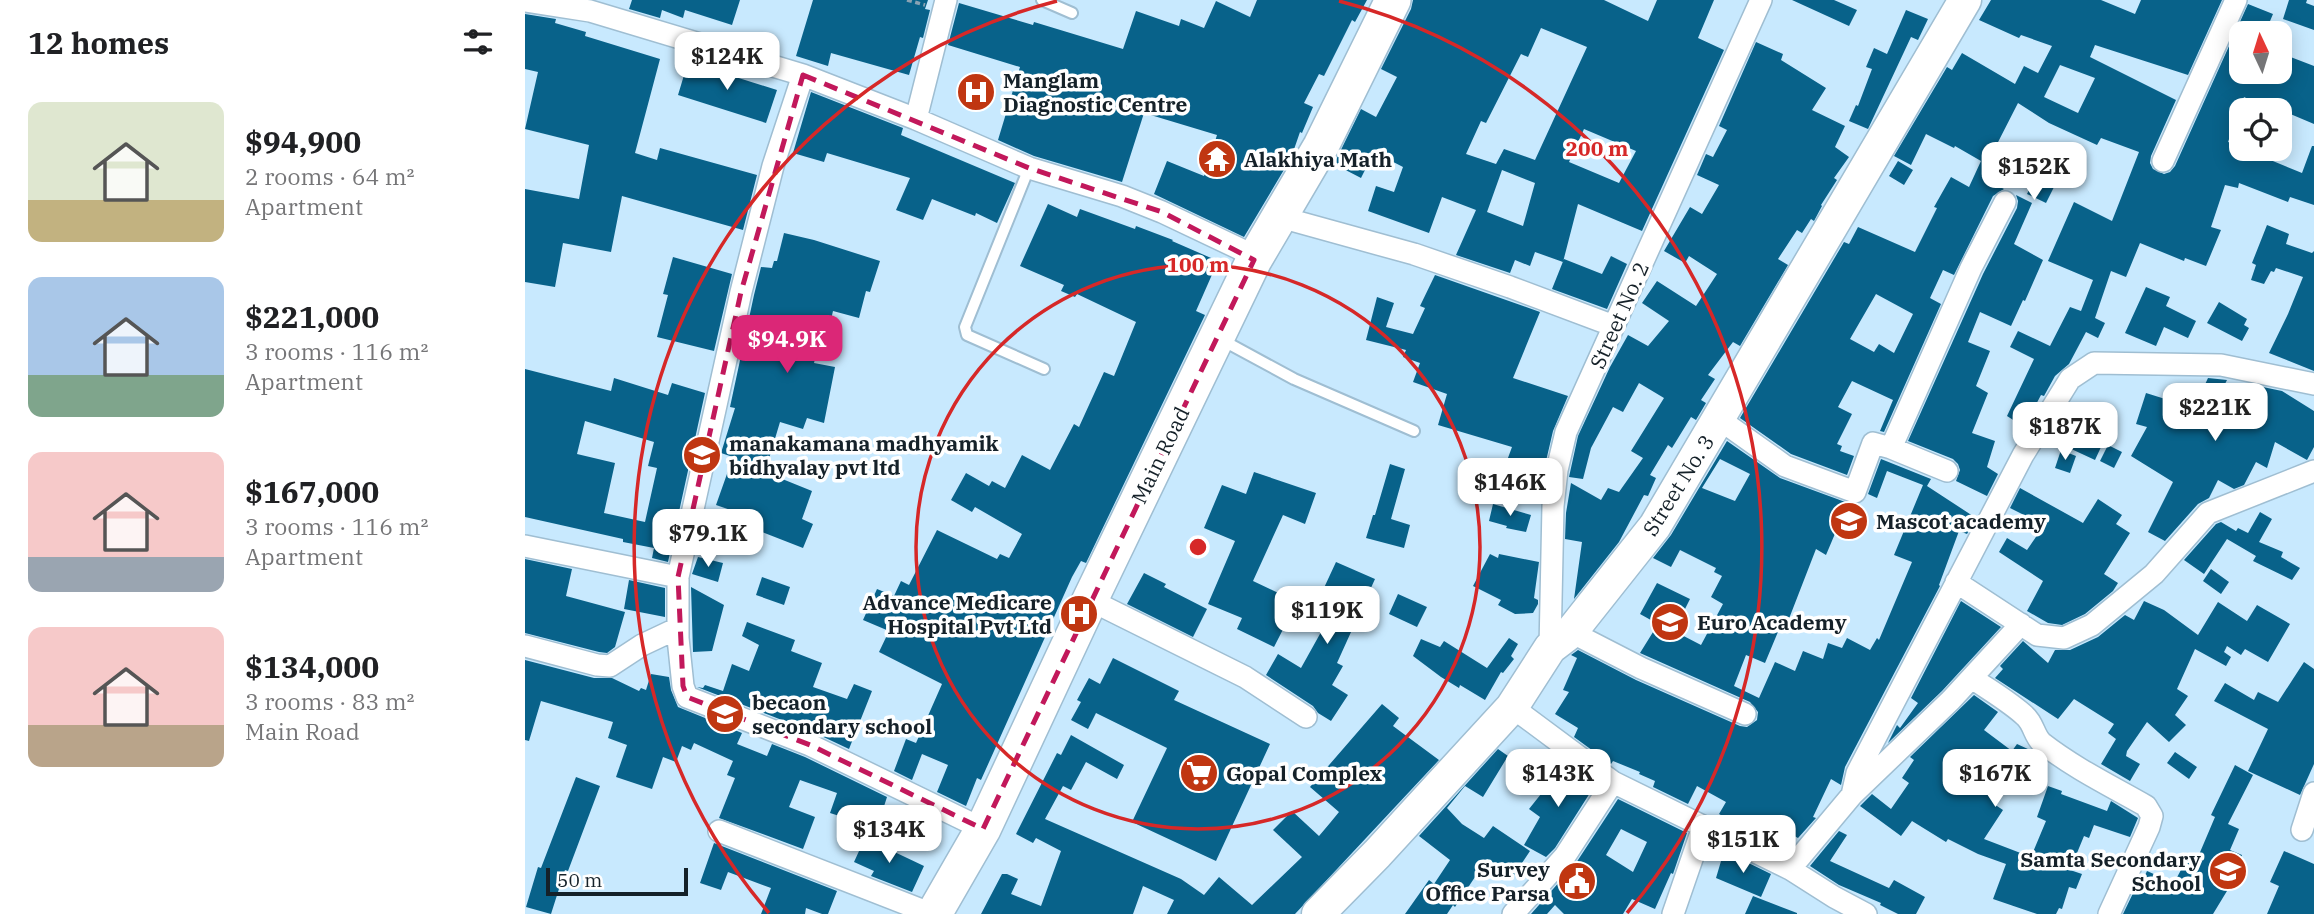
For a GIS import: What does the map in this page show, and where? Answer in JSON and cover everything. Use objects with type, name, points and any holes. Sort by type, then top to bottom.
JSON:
[{"type":"main road","name":"Main Road","points":[[933,914],[983,829],[1254,260],[1321,146],[1393,0]]},
{"type":"street","points":[[916,120],[946,0]]},
{"type":"street","name":"Street No. 2","points":[[1561,640],[1553,506],[1557,470],[1566,432],[1761,0]]},
{"type":"street","name":"Street No. 3","points":[[1318,914],[1377,854],[1512,706],[1561,640],[1655,526],[1965,0]]},
{"type":"street","points":[[2162,161],[2236,0]]},
{"type":"street","points":[[525,1],[590,11],[803,75],[1030,168],[1122,195],[1240,249],[1254,260]]},
{"type":"street","points":[[803,75],[773,166],[741,292],[678,577],[678,628],[683,686],[687,697],[810,745],[983,829]]},
{"type":"street","points":[[1891,448],[1971,268],[2005,202]]},
{"type":"street","points":[[1280,217],[1414,254],[1614,326]]},
{"type":"street","points":[[1852,795],[1857,774],[1956,582],[2023,455],[2070,379],[2094,363],[2221,365],[2314,384]]},
{"type":"street","points":[[1719,419],[1785,466],[1855,492],[1873,443],[1947,471]]},
{"type":"street","points":[[1956,582],[2037,635],[2064,638],[2092,625],[2154,574],[2208,513],[2314,471]]},
{"type":"street","points":[[525,546],[678,577]]},
{"type":"street","points":[[1090,600],[1245,677],[1306,717]]},
{"type":"street","points":[[1790,869],[1852,795],[1972,677],[2021,624]]},
{"type":"street","points":[[525,646],[610,666],[642,645],[678,628]]},
{"type":"street","points":[[1561,640],[1641,668],[1745,714]]},
{"type":"street","points":[[1972,677],[2024,715],[2034,725],[2037,739],[2064,759],[2146,806],[2152,816],[2109,914]]},
{"type":"street","points":[[1512,706],[1613,782],[1790,869],[1866,914]]},
{"type":"street","points":[[1513,914],[1565,856],[1613,782]]},
{"type":"street","points":[[2302,830],[2314,793]]},
{"type":"street","points":[[1673,914],[1703,827]]},
{"type":"street","points":[[719,831],[933,914]]},
{"type":"lane","points":[[1042,0],[1072,13]]},
{"type":"lane","points":[[1030,168],[965,327],[967,335],[980,342],[1044,369]]},
{"type":"lane","points":[[1217,337],[1294,379],[1414,431]]},
{"type":"highlighted area","points":[[803,75],[1029,168],[1162,212],[1254,260],[983,829],[810,745],[687,697],[683,686],[678,577],[741,292]]},
{"type":"building","points":[[632,0],[740,0],[732,25],[685,10],[683,18],[662,10],[660,18],[629,9]]},
{"type":"building","points":[[813,0],[928,0],[925,9],[930,10],[923,38],[920,37],[909,75],[831,53],[828,66],[796,56]]},
{"type":"building","points":[[1257,0],[1367,0],[1355,22],[1352,20],[1324,76],[1319,74],[1304,103],[1313,107],[1291,158],[1244,237],[1154,194],[1167,161],[1204,176],[1217,135],[1144,113],[1122,182],[1034,156],[998,140],[1020,67],[948,45],[959,3],[1123,49],[1136,11],[1179,26],[1181,19],[1204,28],[1216,1],[1250,17]]},
{"type":"building","points":[[1413,0],[1604,0],[1648,21],[1657,0],[1714,0],[1698,38],[1724,50],[1642,231],[1578,204],[1563,262],[1535,252],[1530,266],[1515,260],[1510,273],[1456,255],[1476,210],[1442,197],[1429,233],[1368,211],[1376,186],[1394,192],[1403,167],[1374,152],[1361,178],[1334,164],[1361,109],[1376,117],[1397,77],[1381,69]],"holes":[[[1541,28],[1587,47],[1535,160],[1504,149],[1496,164],[1466,154],[1481,121],[1486,123],[1521,54],[1528,57]],[[1584,129],[1636,151],[1619,183],[1569,162]],[[1502,170],[1535,183],[1523,226],[1487,212]]]},
{"type":"building","points":[[1792,0],[1834,0],[1857,10],[1849,26]]},
{"type":"building","points":[[1991,0],[2101,0],[2135,14],[2141,0],[2222,0],[2188,75],[2095,45],[2090,57],[2176,100],[2151,156],[2153,169],[2164,174],[2175,166],[2229,46],[2229,84],[2293,84],[2293,58],[2314,66],[2314,124],[2292,115],[2292,98],[2229,98],[2228,142],[2229,161],[2273,161],[2302,173],[2314,146],[2314,205],[2290,197],[2288,202],[2239,183],[2238,188],[2225,185],[2211,227],[2221,230],[2206,266],[2185,258],[2184,261],[2140,243],[2126,277],[2111,271],[2095,318],[2105,323],[2098,338],[2086,332],[2069,364],[2055,376],[2044,396],[2041,395],[2024,427],[2007,416],[2034,359],[2010,347],[2018,331],[2050,346],[2070,307],[2081,311],[2093,280],[2048,261],[2074,202],[2112,221],[2139,152],[2101,138],[2097,145],[2049,123],[2018,103],[1995,148],[2002,151],[1989,181],[2004,189],[1993,196],[1954,275],[1943,270],[1930,298],[1941,304],[1884,432],[1880,431],[1893,400],[1852,381],[1838,407],[1852,414],[1837,444],[1842,446],[1840,451],[1854,456],[1847,475],[1791,454],[1740,418],[1844,242],[1849,244],[1858,227],[1915,252],[1937,208],[1934,207],[1951,177],[1969,187],[1981,161],[1926,134],[1911,165],[1894,156],[1947,67],[1952,70],[1962,53],[2015,84],[2024,66],[2038,73],[2052,46],[2021,35],[2019,38],[1979,20]],"holes":[[[2060,65],[2095,78],[2078,113],[2044,97]],[[1876,294],[1913,314],[1894,353],[1879,344],[1874,352],[1850,339]]]},
{"type":"building","points":[[2289,0],[2307,0],[2306,3],[2314,6],[2314,30],[2283,19]]},
{"type":"building","points":[[2248,4],[2273,14],[2270,21],[2240,21]]},
{"type":"building","points":[[1906,10],[1928,19],[1918,40],[1911,37],[1868,129],[1849,121],[1856,105],[1858,106],[1872,69],[1866,67],[1874,48],[1887,54]]},
{"type":"building","points":[[525,14],[556,19],[555,23],[586,32],[585,36],[660,59],[635,153],[657,160],[660,148],[757,175],[743,230],[622,196],[611,252],[563,243],[555,287],[525,282],[525,189],[579,199],[589,145],[525,129],[538,72],[525,69]]},
{"type":"building","points":[[1756,42],[1783,54],[1781,60],[1826,88],[1812,110],[1845,126],[1835,147],[1849,157],[1834,178],[1837,180],[1814,221],[1811,219],[1802,233],[1797,230],[1778,259],[1788,265],[1740,346],[1733,342],[1708,375],[1715,379],[1701,400],[1706,403],[1696,420],[1691,417],[1672,448],[1668,445],[1650,475],[1656,478],[1648,496],[1644,495],[1619,542],[1574,599],[1582,542],[1565,539],[1571,483],[1601,500],[1608,488],[1619,492],[1643,458],[1631,451],[1664,398],[1639,383],[1623,412],[1613,407],[1591,448],[1583,479],[1569,477],[1578,436],[1628,335],[1648,346],[1669,321],[1642,303],[1657,281],[1696,306],[1717,274],[1689,256],[1685,263],[1664,251],[1690,207],[1702,214],[1719,185],[1697,175],[1706,154],[1713,157],[1727,130],[1719,126]]},
{"type":"building","points":[[688,62],[777,90],[766,123],[678,95]]},
{"type":"building","points":[[811,92],[903,128],[901,135],[1015,183],[997,223],[976,213],[975,216],[932,199],[923,220],[896,210],[910,178],[827,153],[824,162],[793,153]]},
{"type":"building","points":[[1898,161],[1913,170],[1904,185],[1889,176]]},
{"type":"building","points":[[2038,172],[2057,181],[2046,203],[2027,194]]},
{"type":"building","points":[[2016,195],[2032,203],[2014,244],[2043,260],[2011,326],[1980,312],[1968,342],[1990,351],[1976,386],[1988,393],[1972,433],[1995,441],[1987,467],[1998,474],[1987,496],[1956,481],[1960,470],[1953,459],[1908,441],[1983,274],[2017,208]]},
{"type":"building","points":[[1048,204],[1077,217],[1080,209],[1135,229],[1136,226],[1218,261],[1196,311],[1205,315],[1086,563],[1081,561],[1072,577],[981,780],[977,778],[966,806],[937,792],[948,765],[922,754],[912,780],[894,771],[906,739],[916,743],[942,684],[879,652],[889,631],[863,620],[877,589],[894,596],[901,581],[909,585],[937,530],[997,559],[1000,554],[1009,558],[1022,534],[975,507],[972,512],[951,500],[966,473],[989,486],[992,481],[1005,488],[1022,455],[1050,470],[1074,424],[1079,427],[1104,372],[1114,376],[1136,322],[1077,294],[1075,297],[1061,291],[1064,285],[1020,266]]},
{"type":"building","points":[[2267,225],[2289,234],[2286,244],[2312,253],[2314,251],[2314,371],[2269,353],[2303,277],[2276,268],[2274,272],[2271,271],[2264,284],[2251,280],[2256,265],[2252,263]]},
{"type":"building","points":[[784,233],[880,261],[870,292],[866,291],[859,318],[833,311],[829,328],[823,327],[814,363],[835,367],[824,423],[807,418],[803,429],[780,422],[765,472],[812,491],[802,519],[813,524],[803,548],[744,525],[748,516],[716,505],[733,457],[721,453],[735,408],[730,407],[761,267],[772,268],[774,261],[777,261]]},
{"type":"building","points":[[1611,256],[1627,264],[1607,309],[1552,289],[1564,259],[1602,274]]},
{"type":"building","points":[[673,257],[732,274],[714,351],[657,337],[668,295],[663,294]]},
{"type":"building","points":[[1435,275],[1540,312],[1513,378],[1568,396],[1553,431],[1543,474],[1505,466],[1512,447],[1438,425],[1447,394],[1413,382],[1420,363],[1403,357],[1406,350],[1366,340],[1377,297],[1394,303],[1386,327],[1413,334],[1425,308],[1420,306]]},
{"type":"building","points":[[2146,287],[2170,297],[2166,306],[2196,321],[2188,338],[2164,327],[2156,346],[2125,333]]},
{"type":"building","points":[[2219,302],[2247,319],[2244,325],[2249,328],[2242,341],[2207,323]]},
{"type":"building","points":[[525,369],[611,391],[614,378],[668,395],[672,383],[705,393],[668,562],[652,558],[654,548],[525,517]],"holes":[[[585,421],[654,442],[648,466],[657,468],[645,522],[604,513],[615,463],[577,454]]]},
{"type":"building","points":[[2208,378],[2227,380],[2219,396],[2244,408],[2258,386],[2282,391],[2314,411],[2314,447],[2307,460],[2275,442],[2267,468],[2256,462],[2244,485],[2234,489],[2218,480],[2209,498],[2198,504],[2165,541],[2148,532],[2173,482],[2131,456],[2147,427],[2136,424],[2146,393],[2178,403],[2185,387],[2201,393]]},
{"type":"building","points":[[2073,434],[2101,447],[2095,460],[2067,447]]},
{"type":"building","points":[[1727,441],[1780,478],[1848,503],[1826,555],[1816,549],[1785,629],[1780,627],[1765,663],[1746,655],[1734,686],[1759,698],[1775,662],[1795,671],[1803,651],[1823,659],[1828,643],[1842,648],[1847,638],[1870,650],[1877,638],[1879,640],[1912,562],[1894,555],[1923,485],[1887,471],[1877,498],[1868,494],[1881,459],[1931,479],[1927,486],[1976,518],[1967,534],[1959,531],[1940,586],[1845,767],[1841,785],[1831,779],[1813,817],[1816,818],[1798,838],[1787,832],[1778,847],[1719,814],[1726,802],[1697,786],[1688,804],[1653,787],[1655,781],[1639,774],[1640,772],[1613,761],[1611,764],[1574,737],[1578,728],[1555,714],[1569,692],[1563,690],[1577,658],[1571,655],[1578,650],[1636,680],[1740,726],[1747,727],[1757,720],[1758,712],[1750,702],[1640,653],[1658,624],[1640,614],[1657,583],[1690,599],[1674,631],[1701,645],[1723,604],[1711,597],[1722,576],[1714,572],[1716,568],[1680,550],[1671,567],[1653,558],[1671,535]],"holes":[[[1720,459],[1750,474],[1735,501],[1702,488]]]},
{"type":"building","points":[[2108,445],[2122,452],[2114,468],[2100,461]]},
{"type":"building","points":[[2061,450],[2076,456],[2070,473],[2055,468]]},
{"type":"building","points":[[1390,464],[1405,469],[1391,519],[1410,525],[1404,548],[1366,538]]},
{"type":"building","points":[[1254,472],[1316,493],[1305,524],[1283,515],[1253,581],[1297,602],[1274,647],[1237,629],[1242,618],[1208,604],[1235,541],[1204,528],[1222,485],[1246,494]]},
{"type":"building","points":[[2020,488],[2083,523],[2098,499],[2122,515],[2116,524],[2130,533],[2104,574],[2118,583],[2113,591],[2085,614],[2062,625],[2048,623],[2027,611],[2043,581],[1999,552],[2007,538],[2027,550],[2044,525],[2010,508]]},
{"type":"building","points":[[1493,504],[1531,515],[1526,532],[1489,521]]},
{"type":"building","points":[[2260,512],[2272,519],[2259,542],[2283,552],[2281,557],[2300,568],[2292,580],[2253,561],[2256,556],[2227,539],[2204,574],[2184,560],[2216,524],[2221,522],[2236,531],[2238,528],[2248,533]]},
{"type":"building","points":[[1490,554],[1498,558],[1499,554],[1539,562],[1534,598],[1538,600],[1538,604],[1533,613],[1515,614],[1498,605],[1501,600],[1473,586]]},
{"type":"building","points":[[698,557],[723,563],[718,582],[692,574]]},
{"type":"building","points":[[525,559],[572,569],[566,596],[625,612],[615,647],[607,653],[599,652],[525,633]]},
{"type":"building","points":[[1336,562],[1375,579],[1337,663],[1343,666],[1332,685],[1348,695],[1331,721],[1266,675],[1278,654],[1301,668],[1340,598],[1323,590]]},
{"type":"building","points":[[2211,569],[2229,582],[2221,594],[2203,581]]},
{"type":"building","points":[[1144,573],[1166,584],[1164,587],[1207,609],[1193,637],[1127,604]]},
{"type":"building","points":[[762,577],[790,587],[784,605],[756,595]]},
{"type":"building","points":[[629,580],[665,588],[665,617],[624,609]]},
{"type":"building","points":[[691,587],[724,605],[712,651],[693,652]]},
{"type":"building","points":[[1398,594],[1427,607],[1417,627],[1389,614]]},
{"type":"building","points":[[1961,601],[2001,627],[1942,691],[1888,743],[1897,725],[1900,728],[1918,703],[1911,698]]},
{"type":"building","points":[[2144,601],[2164,610],[2198,635],[2218,602],[2247,621],[2257,605],[2290,624],[2268,662],[2245,649],[2241,655],[2227,646],[2224,652],[2231,657],[2226,666],[2195,649],[2177,689],[2188,696],[2175,715],[2186,725],[2169,742],[2147,722],[2127,751],[2126,756],[2140,764],[2130,781],[2101,764],[2116,739],[2108,733],[2114,724],[2074,699],[2058,719],[1995,678],[2003,669],[2000,666],[2023,641],[2048,663],[2055,650],[2070,650],[2098,637],[2125,615],[2134,620]]},
{"type":"building","points":[[747,622],[795,640],[791,651],[822,663],[813,687],[847,699],[854,684],[872,691],[849,749],[697,687],[703,688],[705,685],[723,691],[732,664],[749,671],[759,645],[742,636]]},
{"type":"building","points":[[1509,638],[1518,644],[1511,656],[1514,659],[1503,673],[1501,672],[1485,700],[1441,677],[1413,656],[1421,639],[1440,647],[1444,641],[1487,668]]},
{"type":"building","points":[[1113,658],[1179,691],[1174,700],[1270,744],[1216,861],[1132,822],[1167,748],[1096,713],[1088,729],[1071,720],[1081,702],[1077,700],[1089,678],[1100,684]]},
{"type":"building","points":[[525,660],[594,678],[612,678],[639,691],[641,688],[646,690],[651,674],[669,677],[678,707],[742,733],[737,744],[767,756],[772,744],[887,797],[877,828],[830,813],[837,793],[800,780],[789,807],[815,817],[803,849],[719,818],[735,778],[727,775],[733,761],[694,743],[691,750],[682,746],[676,762],[663,757],[652,789],[616,777],[627,745],[608,738],[613,722],[541,701],[529,741],[525,740]]},
{"type":"building","points":[[2304,662],[2314,669],[2314,764],[2300,795],[2248,771],[2268,729],[2214,701],[2225,683],[2254,700],[2258,692],[2278,702]]},
{"type":"building","points":[[1974,695],[1998,712],[1984,730],[2012,751],[2017,744],[2030,750],[2036,755],[2033,760],[2042,764],[2039,770],[2045,775],[2041,781],[2013,768],[1994,804],[2003,810],[1984,839],[2031,857],[2046,821],[2037,817],[2048,786],[2062,791],[2061,794],[2107,811],[2111,801],[2138,818],[2130,837],[2094,825],[2089,838],[2084,836],[2070,870],[2082,874],[2076,889],[2069,887],[2062,909],[2059,908],[2056,914],[2037,914],[1993,899],[2006,864],[1948,839],[1946,842],[1912,821],[1901,836],[1860,806],[1872,794],[1891,809],[1909,783],[1902,778],[1914,760],[1910,757]]},
{"type":"building","points":[[1382,704],[1399,718],[1393,726],[1439,760],[1295,914],[1167,914],[1174,900],[1143,886],[1133,914],[981,914],[1002,874],[1018,879],[1011,894],[1041,906],[1061,851],[1036,838],[1033,843],[1016,834],[1057,753],[1061,755],[1071,735],[1124,765],[1117,779],[1086,762],[1071,790],[1063,786],[1045,819],[1181,879],[1204,895],[1219,877],[1252,905],[1302,857],[1273,830],[1292,811],[1319,836],[1339,812],[1310,787]]},
{"type":"building","points":[[1498,749],[1508,756],[1483,797],[1465,786],[1447,808],[1462,824],[1484,838],[1493,826],[1530,851],[1514,875],[1487,859],[1455,907],[1453,905],[1447,914],[1405,914],[1429,880],[1434,884],[1450,860],[1419,836]]},
{"type":"building","points":[[2175,752],[2197,767],[2189,779],[2167,763]]},
{"type":"building","points":[[1563,762],[1595,785],[1555,848],[1546,857],[1524,845],[1540,817],[1529,809],[1557,774]]},
{"type":"building","points":[[2235,765],[2253,775],[2228,824],[2239,829],[2230,850],[2242,855],[2230,886],[2213,914],[2123,914],[2147,871],[2174,883],[2190,853],[2198,857],[2215,817],[2211,815]]},
{"type":"building","points":[[576,777],[600,786],[568,871],[565,870],[551,914],[526,907],[538,867],[541,868]]},
{"type":"building","points":[[1618,799],[1687,833],[1673,874],[1671,873],[1655,909],[1632,899],[1623,914],[1564,914],[1555,905],[1547,914],[1531,914],[1576,863]],"holes":[[[1621,829],[1647,842],[1633,872],[1606,855]]]},
{"type":"building","points":[[1839,831],[1847,835],[1830,861],[1889,888],[1894,880],[1925,897],[1916,914],[1898,914],[1880,905],[1881,903],[1839,885],[1810,866]]},
{"type":"building","points":[[865,838],[924,866],[912,892],[871,876],[874,871],[854,862]]},
{"type":"building","points":[[714,843],[837,891],[828,914],[806,908],[805,914],[761,914],[771,888],[728,872],[721,890],[700,883]]},
{"type":"building","points":[[1724,851],[1771,874],[1761,897],[1716,878]]},
{"type":"building","points":[[2284,851],[2314,864],[2314,914],[2267,914],[2279,886],[2270,882]]},
{"type":"building","points":[[1753,896],[1797,913],[1797,914],[1745,914]]},
{"type":"place","name":"Manglam Diagnostic Centre","points":[[976,92]]},
{"type":"place","name":"Alakhiya Math","points":[[1217,159]]},
{"type":"place","name":"manakamana madhyamik bidhyalay pvt ltd","points":[[702,455]]},
{"type":"place","name":"Mascot academy","points":[[1849,521]]},
{"type":"place","name":"Advance Medicare Hospital Pvt Ltd","points":[[1079,614]]},
{"type":"place","name":"Euro Academy","points":[[1670,622]]},
{"type":"place","name":"becaon secondary school","points":[[725,714]]},
{"type":"place","name":"Gopal Complex","points":[[1199,773]]},
{"type":"place","name":"Samta Secondary School","points":[[2228,871]]},
{"type":"place","name":"Survey Office Parsa","points":[[1577,881]]}]
